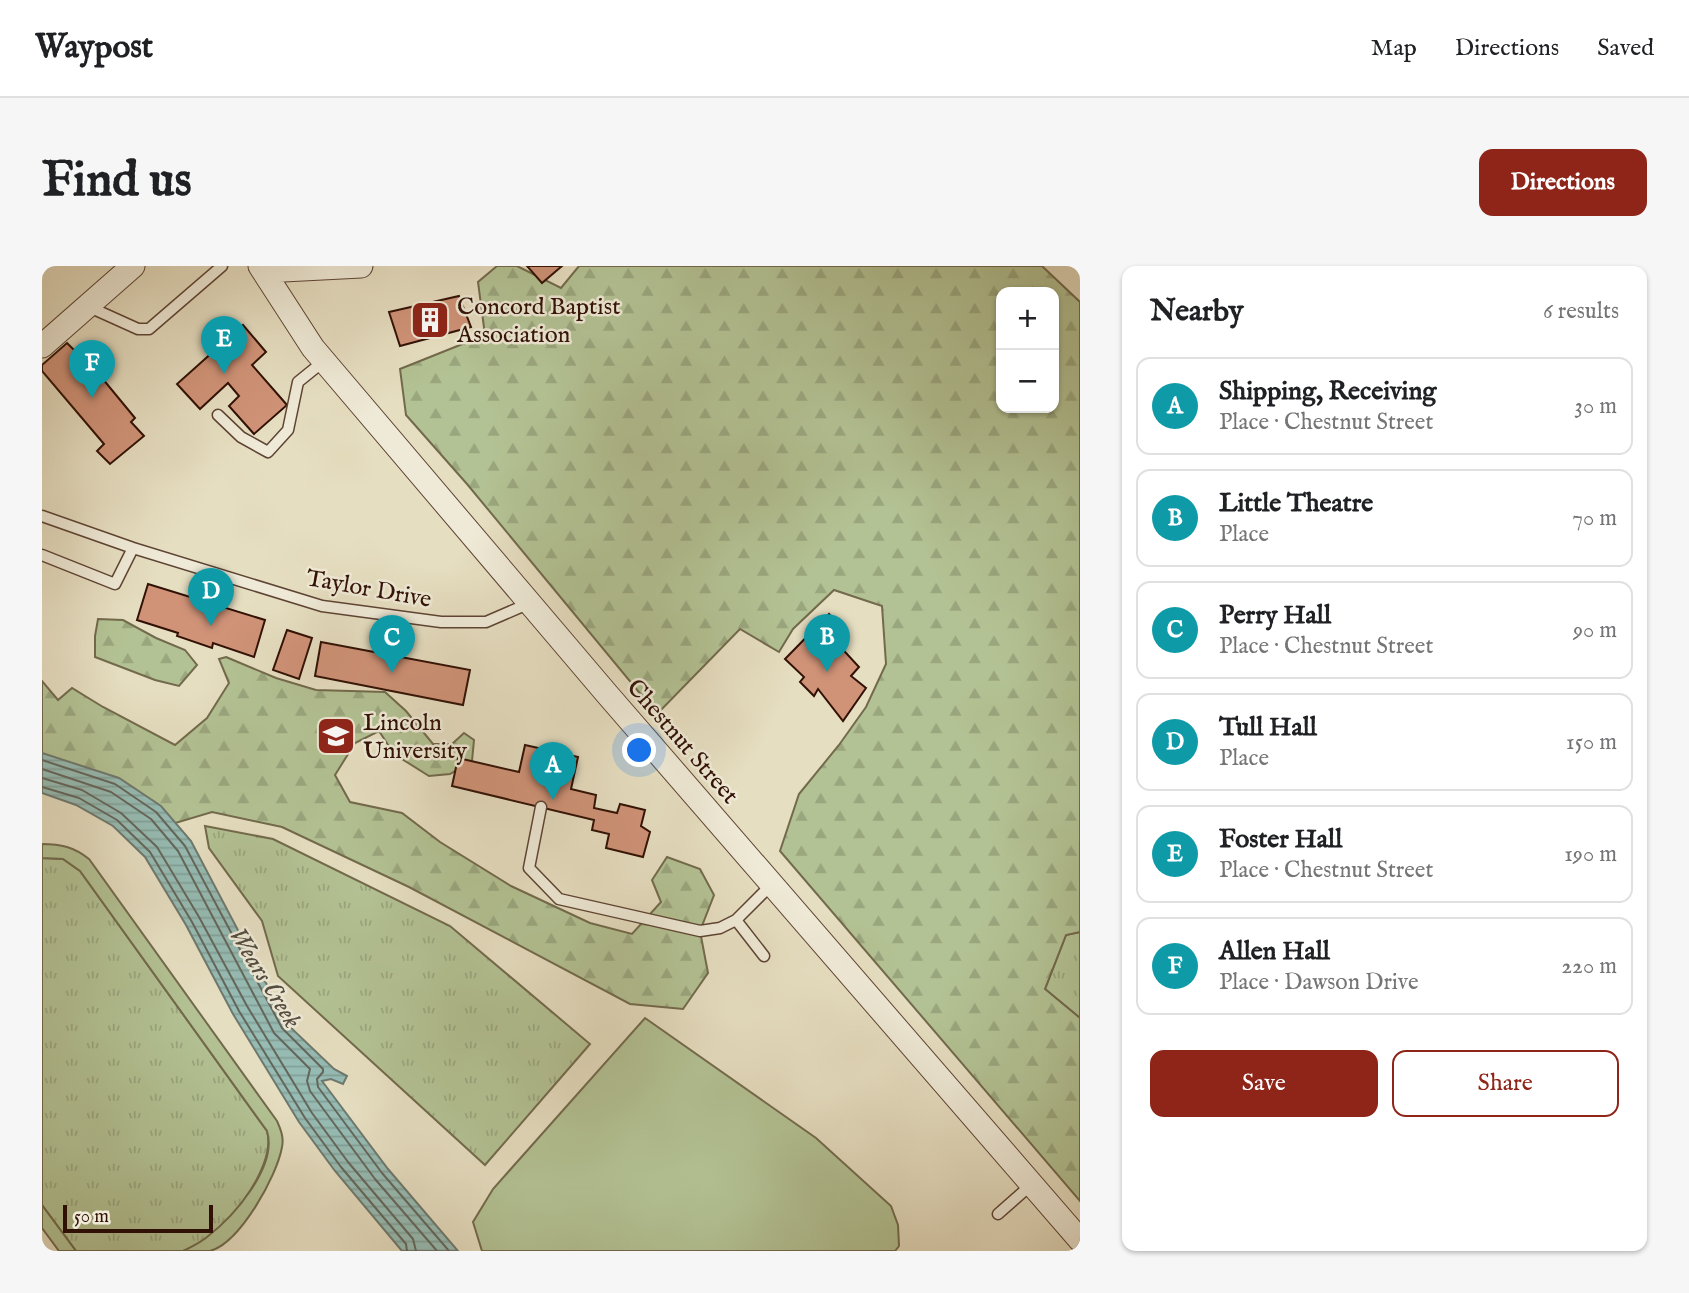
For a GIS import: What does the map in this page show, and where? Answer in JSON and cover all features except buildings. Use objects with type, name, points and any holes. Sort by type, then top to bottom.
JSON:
[{"type":"street","points":[[42,346],[133,266]]},
{"type":"street","points":[[262,268],[361,266]]},
{"type":"street","name":"Chestnut Street","points":[[262,268],[313,348],[1080,1240]]},
{"type":"lane","points":[[87,306],[138,329],[149,329],[222,266]]},
{"type":"lane","points":[[218,415],[241,437],[268,452],[288,430],[298,383],[324,361]]},
{"type":"lane","name":"Taylor Drive","points":[[42,516],[133,548],[322,606],[441,622],[486,622],[530,603]]},
{"type":"lane","points":[[42,555],[115,584],[133,548]]},
{"type":"lane","points":[[541,807],[529,869],[559,899],[700,931],[720,928],[736,920],[772,884]]},
{"type":"lane","points":[[736,920],[764,956]]},
{"type":"lane","points":[[998,1214],[1032,1184]]},
{"type":"green space","points":[[497,266],[517,266],[561,288],[579,266],[1042,266],[1080,302],[1080,932],[1066,935],[1045,989],[1080,1018],[1080,1201],[780,851],[799,794],[866,707],[886,664],[882,606],[834,590],[793,629],[779,652],[740,629],[657,714],[467,484],[406,415],[400,369],[485,335],[478,282]]},
{"type":"green space","points":[[98,619],[123,620],[185,650],[197,665],[179,686],[155,680],[95,657]]},
{"type":"green space","points":[[226,657],[276,678],[316,690],[385,692],[406,711],[433,744],[452,744],[464,733],[474,740],[472,761],[450,774],[429,776],[394,754],[379,731],[355,743],[335,775],[350,802],[402,813],[440,842],[511,886],[590,923],[632,934],[661,902],[652,880],[667,857],[700,869],[714,895],[700,931],[708,973],[683,1009],[630,1004],[409,887],[282,827],[212,812],[142,833],[42,779],[42,681],[58,700],[72,688],[175,745],[207,718],[229,683],[219,659]]},
{"type":"green space","points":[[205,826],[273,839],[450,926],[590,1044],[485,1165],[278,976],[262,921],[209,848]]},
{"type":"green space","points":[[42,844],[67,847],[89,859],[277,1121],[282,1147],[265,1191],[245,1222],[222,1245],[210,1251],[183,1251],[217,1228],[251,1190],[266,1160],[269,1145],[267,1131],[80,871],[63,859],[42,858]]},
{"type":"green space","points":[[42,858],[63,859],[80,871],[267,1131],[268,1147],[264,1164],[243,1202],[213,1233],[183,1251],[76,1251],[42,1205]]},
{"type":"green space","points":[[1080,932],[1080,1018],[1045,989],[1066,935]]},
{"type":"green space","points":[[645,1018],[816,1138],[891,1206],[898,1225],[899,1246],[895,1251],[482,1251],[473,1222],[493,1189]]},
{"type":"green space","points":[[42,1205],[76,1251],[59,1251],[42,1228]]},
{"type":"water","points":[[42,753],[119,778],[161,806],[191,841],[288,1025],[334,1069],[347,1076],[343,1084],[331,1079],[322,1081],[388,1169],[458,1251],[402,1251],[335,1171],[299,1122],[233,1014],[186,925],[145,857],[113,826],[76,805],[42,793]]},
{"type":"place","name":"Concord Baptist Association","points":[[430,320]]},
{"type":"place","name":"Foster Hall","points":[[224,374]]},
{"type":"place","name":"Allen Hall","points":[[92,398]]},
{"type":"place","name":"Tull Hall","points":[[211,626]]},
{"type":"place","name":"Little Theatre","points":[[827,672]]},
{"type":"place","name":"Perry Hall","points":[[392,673]]},
{"type":"place","name":"Lincoln University","points":[[336,736]]},
{"type":"place","name":"Shipping, Receiving","points":[[553,800]]},
{"type":"water label","name":"Wears Creek","points":[[266,977]]}]
